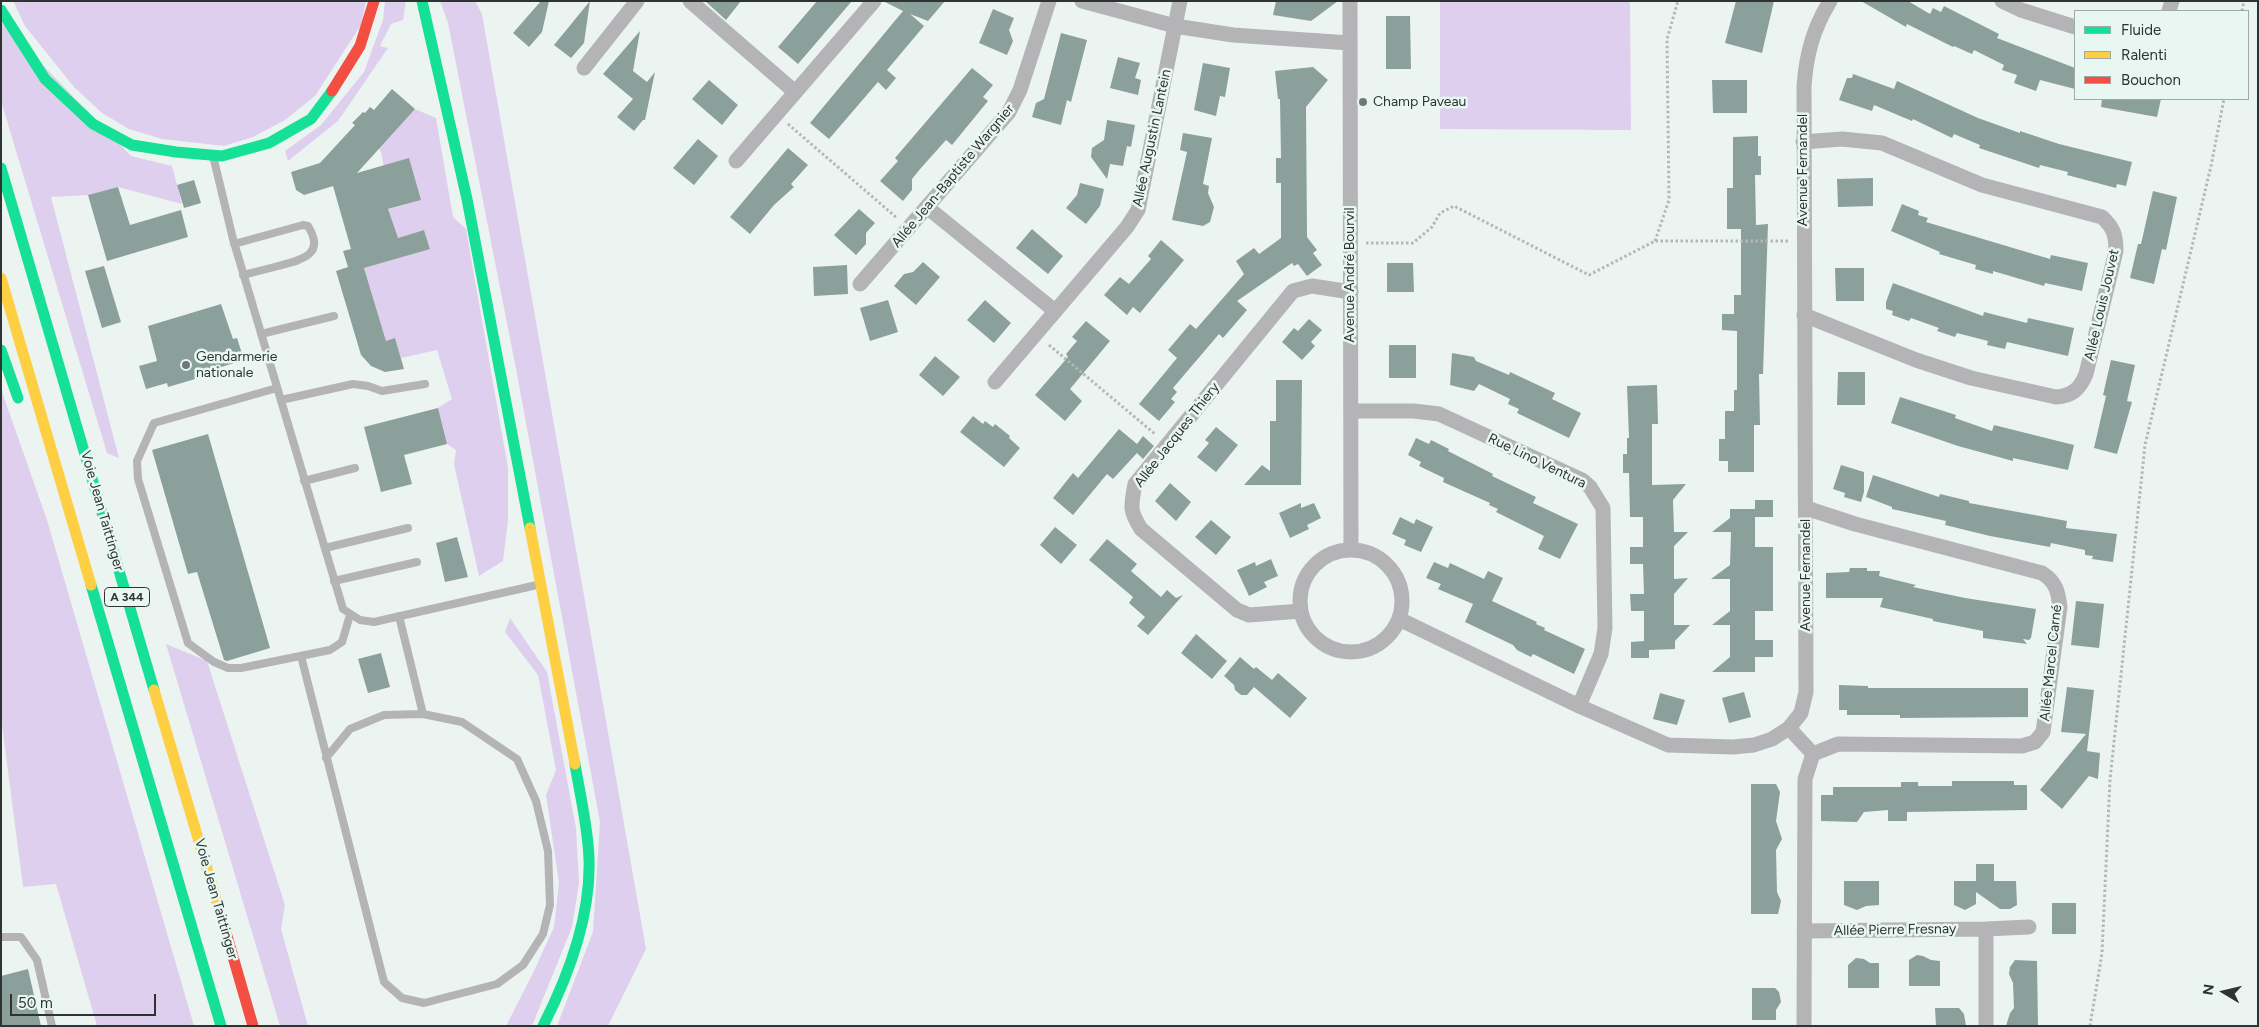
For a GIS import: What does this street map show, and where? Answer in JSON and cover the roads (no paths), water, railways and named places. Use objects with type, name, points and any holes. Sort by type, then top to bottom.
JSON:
[{"type":"highway","points":[[1,10],[26,52],[45,79],[93,124],[132,145],[222,156],[269,143],[311,119],[336,88],[360,46],[374,1]]},
{"type":"highway","points":[[422,1],[446,95],[575,760],[589,860],[585,906],[573,951],[552,1009],[543,1026]]},
{"type":"highway","name":"Voie Jean Taittinger","points":[[1,168],[253,1026]]},
{"type":"highway","name":"A 344","points":[[1,278],[220,1026]]},
{"type":"highway","points":[[1,350],[22,410]]},
{"type":"highway","points":[[46,473],[94,600]]},
{"type":"street","points":[[584,68],[637,1]]},
{"type":"street","points":[[690,1],[795,92]]},
{"type":"street","points":[[736,161],[874,1]]},
{"type":"street","name":"Allée Jean-Baptiste Wargnier","points":[[860,284],[928,208],[1009,112],[1015,102],[1048,1]]},
{"type":"street","points":[[1082,1],[1175,26],[1264,38],[1350,43]]},
{"type":"street","name":"Allée Augustin Lantein","points":[[995,382],[1127,227],[1138,210],[1180,1]]},
{"type":"street","name":"Avenue André Bourvil","points":[[1350,1],[1351,550]]},
{"type":"street","name":"Avenue Fernandel","points":[[1400,619],[1579,706],[1668,746],[1733,747],[1754,745],[1772,739],[1789,728],[1801,713],[1806,692],[1803,241],[1804,80],[1808,50],[1819,19],[1830,1]]},
{"type":"street","points":[[2002,1],[2021,10],[2074,27]]},
{"type":"street","name":"Allée Louis Jouvet","points":[[1803,142],[1842,139],[1882,143],[1982,185],[2102,217],[2111,225],[2116,239],[2116,252],[2086,374],[2082,385],[2067,396],[2056,397],[1972,378],[1916,360],[1804,316]]},
{"type":"street","points":[[928,208],[1055,311]]},
{"type":"street","name":"Allée Jacques Thiery","points":[[1301,611],[1249,615],[1237,610],[1141,529],[1132,515],[1135,484],[1293,291],[1312,286],[1350,292]]},
{"type":"street","name":"Rue Lino Ventura","points":[[1351,411],[1414,410],[1439,414],[1582,480],[1590,487],[1603,508],[1605,628],[1600,654],[1579,706]]},
{"type":"street","name":"Allée Marcel Carné","points":[[1806,508],[1855,524],[2042,573],[2051,579],[2058,590],[2060,607],[2043,732],[2035,742],[2022,746],[1838,744],[1813,754]]},
{"type":"street","points":[[1351,550],[1370,553],[1387,564],[1398,580],[1403,600],[1400,619],[1389,636],[1373,648],[1353,653],[1335,650],[1320,642],[1307,628],[1301,611],[1301,593],[1307,576],[1318,562],[1333,553],[1351,550]]},
{"type":"street","points":[[1789,728],[1813,754],[1805,778],[1804,1026]]},
{"type":"street","name":"Allée Pierre Fresnay","points":[[1804,931],[2029,927]]},
{"type":"street","points":[[1986,929],[1986,1026]]},
{"type":"lane","points":[[212,155],[234,244],[343,609],[360,620],[374,622],[541,584]]},
{"type":"lane","points":[[234,244],[303,225],[308,226],[314,241],[313,251],[305,259],[243,275]]},
{"type":"lane","points":[[261,334],[334,316]]},
{"type":"lane","points":[[281,400],[353,384],[368,386],[382,391],[425,384]]},
{"type":"lane","points":[[277,388],[154,423],[137,461],[138,479],[188,643],[214,662],[228,668],[241,668],[330,650],[342,642],[350,615]]},
{"type":"lane","points":[[304,481],[355,468]]},
{"type":"lane","points":[[325,548],[408,528]]},
{"type":"lane","points":[[334,581],[417,562]]},
{"type":"lane","points":[[399,616],[423,714]]},
{"type":"lane","points":[[301,656],[326,758],[384,982],[402,998],[424,1003],[497,984],[523,965],[543,934],[550,905],[548,851],[536,801],[517,759],[462,722],[423,714],[384,715],[350,729],[326,758]]},
{"type":"lane","points":[[1,937],[21,937],[37,960],[52,1026]]},
{"type":"place","name":"Champ Paveau","points":[[1363,102]]},
{"type":"place","name":"Gendarmerie nationale","points":[[186,365]]}]
